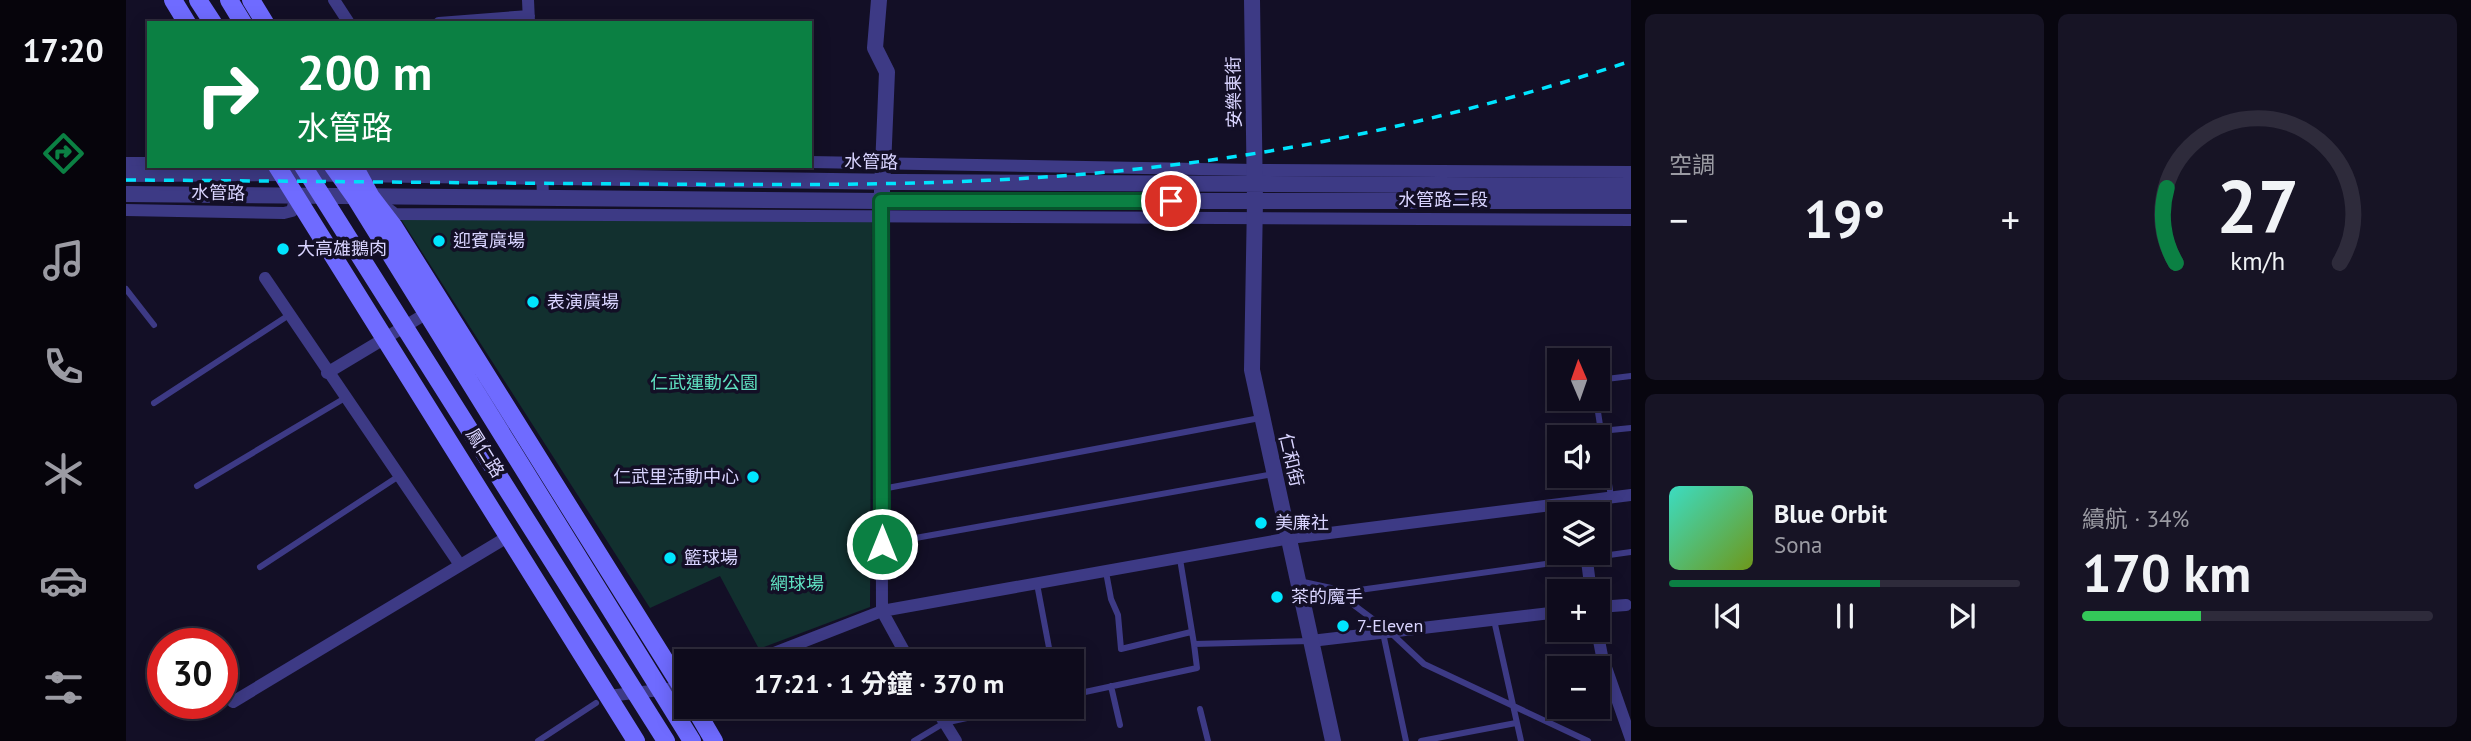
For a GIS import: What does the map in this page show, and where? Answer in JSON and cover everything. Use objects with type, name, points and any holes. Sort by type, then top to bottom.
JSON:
[{"type":"main road","points":[[173,0],[186,21]]},
{"type":"main road","points":[[198,0],[212,21]]},
{"type":"main road","points":[[229,0],[242,21]]},
{"type":"main road","points":[[251,0],[264,21]]},
{"type":"main road","name":"鳳仁路","points":[[279,170],[509,536],[602,700],[636,741]]},
{"type":"main road","name":"鳳仁路","points":[[306,170],[666,741]]},
{"type":"main road","name":"鳳仁路","points":[[349,170],[427,313],[692,741]]},
{"type":"main road","name":"鳳仁路","points":[[363,197],[394,227],[674,672]]},
{"type":"main road","points":[[701,719],[714,741]]},
{"type":"street","points":[[334,0],[348,21]]},
{"type":"street","points":[[499,21],[529,20],[527,0]]},
{"type":"street","points":[[878,0],[875,48],[887,72],[881,182],[881,611],[903,649]]},
{"type":"street","name":"安樂東街","points":[[1252,0],[1255,177]]},
{"type":"street","name":"水管路","points":[[812,162],[882,162],[1255,177]]},
{"type":"street","points":[[126,163],[147,163]]},
{"type":"street","name":"水管路","points":[[126,174],[279,170],[542,172],[881,182],[1255,177]]},
{"type":"street","points":[[542,172],[543,199]]},
{"type":"street","name":"水管路二段","points":[[1255,177],[1631,172]]},
{"type":"street","name":"水管路二段","points":[[1255,177],[1631,186]]},
{"type":"street","name":"仁和街","points":[[1255,177],[1252,370],[1333,741]]},
{"type":"street","name":"水管路","points":[[126,194],[543,199],[1255,219]]},
{"type":"street","name":"水管路","points":[[126,211],[284,213],[292,211],[296,195]]},
{"type":"street","name":"水管路","points":[[363,197],[395,214],[1255,201]]},
{"type":"street","name":"水管路二段","points":[[1255,201],[1631,201]]},
{"type":"street","name":"水管路二段","points":[[1255,219],[1631,220]]},
{"type":"street","points":[[265,278],[327,373],[460,565]]},
{"type":"street","points":[[327,373],[427,313]]},
{"type":"street","points":[[784,649],[881,611],[1290,538],[1631,495]]},
{"type":"street","points":[[238,699],[509,536]]},
{"type":"street","points":[[1610,606],[1626,605]]},
{"type":"street","points":[[1311,641],[1547,613]]},
{"type":"street","points":[[1599,642],[1631,739]]},
{"type":"street","points":[[602,700],[637,692],[674,690]]},
{"type":"street","points":[[942,719],[956,741]]},
{"type":"lane","points":[[126,289],[154,325]]},
{"type":"lane","points":[[154,403],[289,315]]},
{"type":"lane","points":[[1610,379],[1631,376]]},
{"type":"lane","points":[[197,486],[345,398]]},
{"type":"lane","points":[[882,489],[1262,418]]},
{"type":"lane","points":[[1610,430],[1631,428]]},
{"type":"lane","points":[[882,544],[1275,474]]},
{"type":"lane","points":[[260,567],[399,476]]},
{"type":"lane","points":[[1610,488],[1611,497]]},
{"type":"lane","points":[[1610,553],[1631,552]]},
{"type":"lane","points":[[1084,692],[1197,668],[1180,559]]},
{"type":"lane","points":[[1338,593],[1547,561]]},
{"type":"lane","points":[[1106,572],[1111,599],[1118,615],[1121,649],[1191,632]]},
{"type":"lane","points":[[1299,581],[1331,588],[1424,664],[1588,741]]},
{"type":"lane","points":[[1037,584],[1049,649]]},
{"type":"lane","points":[[1494,620],[1521,741]]},
{"type":"lane","points":[[1387,632],[1406,741]]},
{"type":"lane","points":[[1194,644],[1311,641]]},
{"type":"lane","points":[[1111,686],[1120,724]]},
{"type":"lane","points":[[538,741],[602,700]]},
{"type":"lane","points":[[1200,709],[1208,741]]},
{"type":"lane","points":[[914,741],[944,723],[962,719]]},
{"type":"lane","points":[[1421,741],[1516,723]]},
{"type":"green space","name":"仁武運動公園","points":[[397,213],[872,218],[870,607],[759,649],[720,576],[650,608]]},
{"type":"railway","points":[[126,180],[832,184],[1090,174],[1216,159],[1336,139],[1514,97],[1631,61]]},
{"type":"place","name":"迎賓廣場","points":[[439,241]]},
{"type":"place","name":"大高雄鵝肉","points":[[283,249]]},
{"type":"place","name":"表演廣場","points":[[533,302]]},
{"type":"place","name":"仁武里活動中心","points":[[753,477]]},
{"type":"place","name":"美廉社","points":[[1261,523]]},
{"type":"place","name":"籃球場","points":[[670,558]]},
{"type":"place","name":"茶的魔手","points":[[1277,597]]},
{"type":"place","name":"7-Eleven","points":[[1343,626]]},
{"type":"route","points":[[882,544],[881,201],[1171,201]]},
{"type":"park label","name":"網球場","points":[[797,584]]}]
